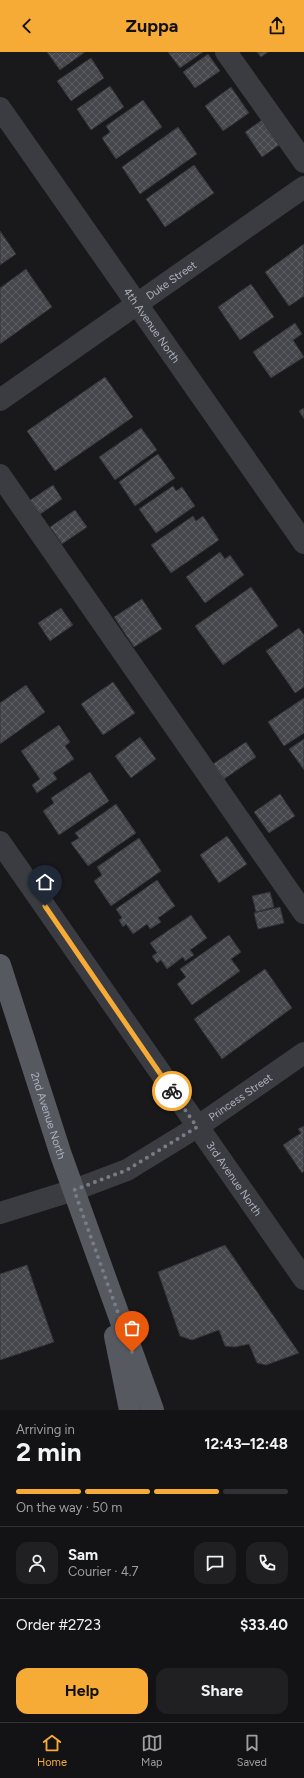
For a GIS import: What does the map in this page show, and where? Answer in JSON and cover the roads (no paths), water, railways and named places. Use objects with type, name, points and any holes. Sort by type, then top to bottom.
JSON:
[{"type":"main road","name":"2nd Avenue North","points":[[0,965],[61,1155],[153,1410]]},
{"type":"main road","name":"2nd Avenue North","points":[[100,1265],[130,1410]]},
{"type":"street","points":[[226,52],[304,162]]},
{"type":"street","name":"4th Avenue North","points":[[0,108],[304,543]]},
{"type":"street","name":"Duke Street","points":[[0,400],[304,188]]},
{"type":"street","points":[[0,475],[304,913]]},
{"type":"street","name":"3rd Avenue North","points":[[0,842],[304,1279]]},
{"type":"street","name":"Princess Street","points":[[0,1213],[74,1190],[127,1170],[197,1127],[304,1053]]}]
